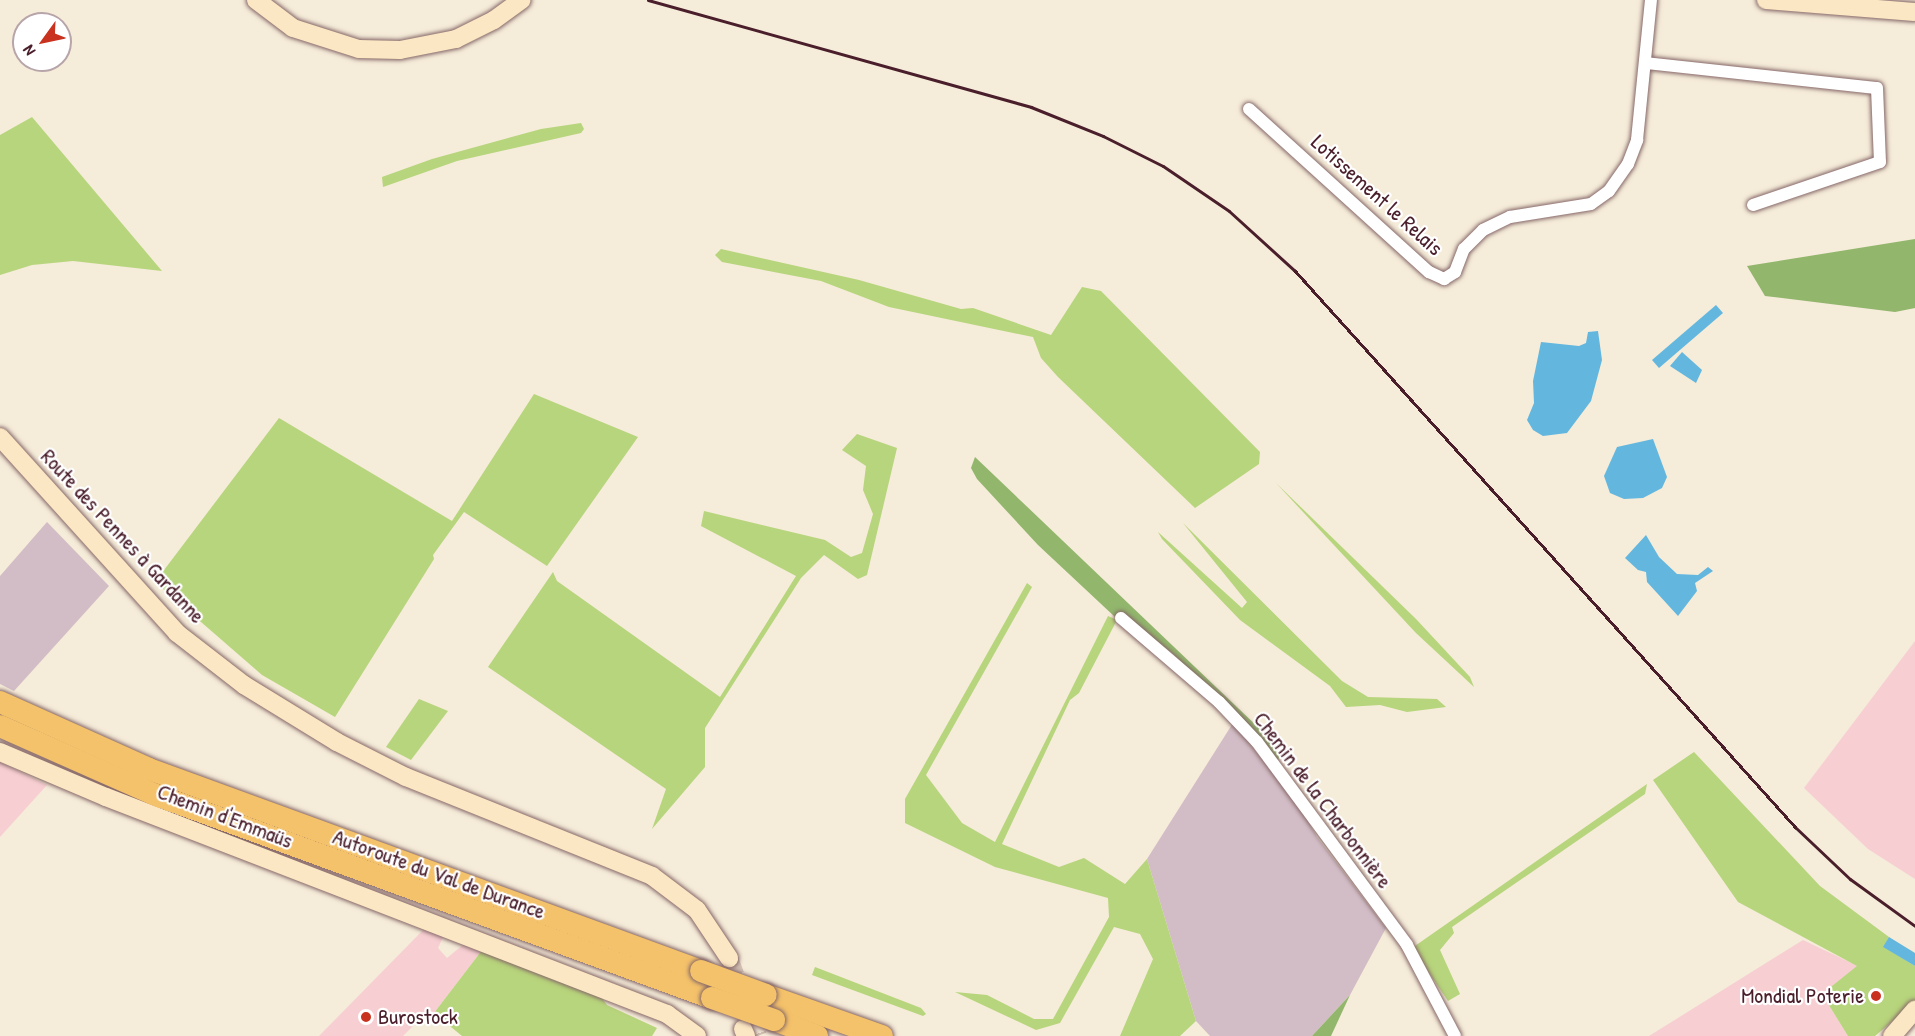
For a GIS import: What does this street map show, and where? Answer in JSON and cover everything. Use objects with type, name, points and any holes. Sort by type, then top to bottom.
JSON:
[{"type":"highway","name":"Autoroute du Val de Durance","points":[[0,702],[149,769],[882,1036]]},
{"type":"highway","name":"Autoroute du Val de Durance","points":[[0,726],[156,795],[815,1036]]},
{"type":"main road","points":[[256,0],[293,28],[359,49],[400,50],[456,39],[494,20],[522,0]]},
{"type":"main road","points":[[1766,0],[1915,12]]},
{"type":"main road","points":[[1847,0],[1915,12]]},
{"type":"main road","name":"Route des Pennes à Gardanne","points":[[0,437],[177,633],[244,685],[337,742],[406,777],[566,842],[646,881],[673,899],[699,925],[724,957]]},
{"type":"main road","name":"Chemin d'Emmaüs","points":[[0,752],[96,794],[667,1014],[697,1036]]},
{"type":"main road","points":[[1892,1036],[1915,1010]]},
{"type":"main road","points":[[1908,1036],[1915,1021]]},
{"type":"street","name":"Lotissement le Relais","points":[[1249,109],[1429,272],[1444,279],[1455,272],[1464,249],[1483,230],[1510,217],[1591,204],[1609,191],[1628,164],[1637,140],[1652,0]]},
{"type":"street","points":[[1646,63],[1877,88],[1880,162],[1753,205]]},
{"type":"street","name":"Chemin de la Charbonnière","points":[[1121,618],[1219,702],[1257,742],[1407,945],[1455,1036]]},
{"type":"shaded area","points":[[47,522],[109,586],[14,691],[0,684],[0,576]]},
{"type":"shaded area","points":[[1915,641],[1915,879],[1868,849],[1804,788]]},
{"type":"shaded area","points":[[1233,723],[1300,807],[1317,837],[1386,928],[1350,995],[1312,1036],[1210,1036],[1196,1021],[1147,859]]},
{"type":"shaded area","points":[[0,762],[47,785],[0,837]]},
{"type":"shaded area","points":[[429,924],[444,935],[438,948],[447,958],[464,944],[486,945],[434,1013],[429,1010],[403,1036],[319,1036]]},
{"type":"shaded area","points":[[1803,940],[1858,966],[1822,994],[1848,1036],[1649,1036]]},
{"type":"green space","points":[[32,117],[162,271],[73,261],[32,265],[0,275],[0,135]]},
{"type":"green space","points":[[581,123],[584,129],[581,133],[457,161],[383,187],[382,177],[432,159],[541,129]]},
{"type":"green space","points":[[1915,239],[1915,308],[1895,312],[1765,296],[1747,266]]},
{"type":"green space","points":[[721,249],[859,280],[961,309],[973,308],[1051,335],[1082,287],[1101,291],[1260,452],[1259,464],[1195,508],[1058,377],[1041,358],[1033,337],[889,307],[821,281],[722,262],[715,255]]},
{"type":"green space","points":[[534,394],[638,437],[547,566],[464,512],[433,555],[434,559],[335,717],[262,675],[155,582],[279,418],[452,521]]},
{"type":"green space","points":[[857,434],[897,448],[867,575],[858,579],[824,555],[801,578],[705,728],[705,767],[652,829],[666,789],[488,667],[553,572],[557,581],[720,697],[796,576],[701,526],[704,511],[825,540],[851,557],[862,553],[873,514],[863,490],[866,466],[842,450]]},
{"type":"green space","points":[[975,457],[1282,750],[1277,763],[1237,715],[1173,654],[1126,616],[1115,617],[1038,545],[977,479],[971,468]]},
{"type":"green space","points":[[1276,483],[1416,619],[1470,677],[1474,687],[1416,633]]},
{"type":"green space","points":[[1183,523],[1342,681],[1368,697],[1437,699],[1446,707],[1407,712],[1380,705],[1346,707],[1330,686],[1240,620],[1162,539],[1158,532],[1242,608],[1247,602]]},
{"type":"green space","points":[[1027,583],[1032,587],[926,775],[962,823],[995,842],[1108,616],[1117,620],[1079,693],[1070,700],[1002,844],[1059,867],[1084,858],[1125,884],[1147,859],[1196,1021],[1180,1036],[1120,1036],[1153,959],[1140,934],[1114,927],[1060,1023],[1036,1030],[955,992],[987,995],[1034,1019],[1053,1019],[1109,917],[1108,898],[995,867],[905,823],[905,799]]},
{"type":"green space","points":[[419,699],[448,711],[411,760],[386,747]]},
{"type":"green space","points":[[1694,752],[1820,886],[1889,937],[1884,947],[1915,966],[1915,1002],[1875,1036],[1848,1036],[1822,994],[1857,966],[1738,902],[1653,780]]},
{"type":"green space","points":[[1647,784],[1645,794],[1452,927],[1454,933],[1440,950],[1460,994],[1448,1001],[1412,948]]},
{"type":"green space","points":[[486,945],[596,990],[607,1005],[657,1028],[652,1036],[462,1036],[434,1013]]},
{"type":"green space","points":[[815,967],[921,1008],[926,1014],[923,1016],[812,975]]},
{"type":"green space","points":[[1350,995],[1331,1036],[1312,1036]]},
{"type":"water","points":[[1716,305],[1723,313],[1659,368],[1652,360]]},
{"type":"water","points":[[1598,331],[1602,360],[1591,401],[1567,433],[1543,436],[1533,430],[1527,420],[1534,403],[1533,381],[1541,342],[1579,346],[1586,343],[1588,332]]},
{"type":"water","points":[[1682,352],[1702,370],[1696,383],[1670,366]]},
{"type":"water","points":[[1653,439],[1667,477],[1662,488],[1643,498],[1624,499],[1610,493],[1604,476],[1617,447]]},
{"type":"water","points":[[1646,535],[1659,557],[1677,574],[1698,575],[1708,567],[1713,571],[1695,583],[1697,591],[1678,616],[1647,582],[1646,572],[1638,570],[1625,558]]},
{"type":"water","points":[[1889,937],[1915,953],[1915,966],[1883,947]]},
{"type":"tunnel","points":[[729,958],[758,1036]]},
{"type":"railway","points":[[648,0],[1031,107],[1103,136],[1163,166],[1229,211],[1295,271],[1795,827],[1850,879],[1915,926]]},
{"type":"place","name":"Mondial Poterie","points":[[1876,996]]},
{"type":"place","name":"Burostock","points":[[366,1017]]}]
